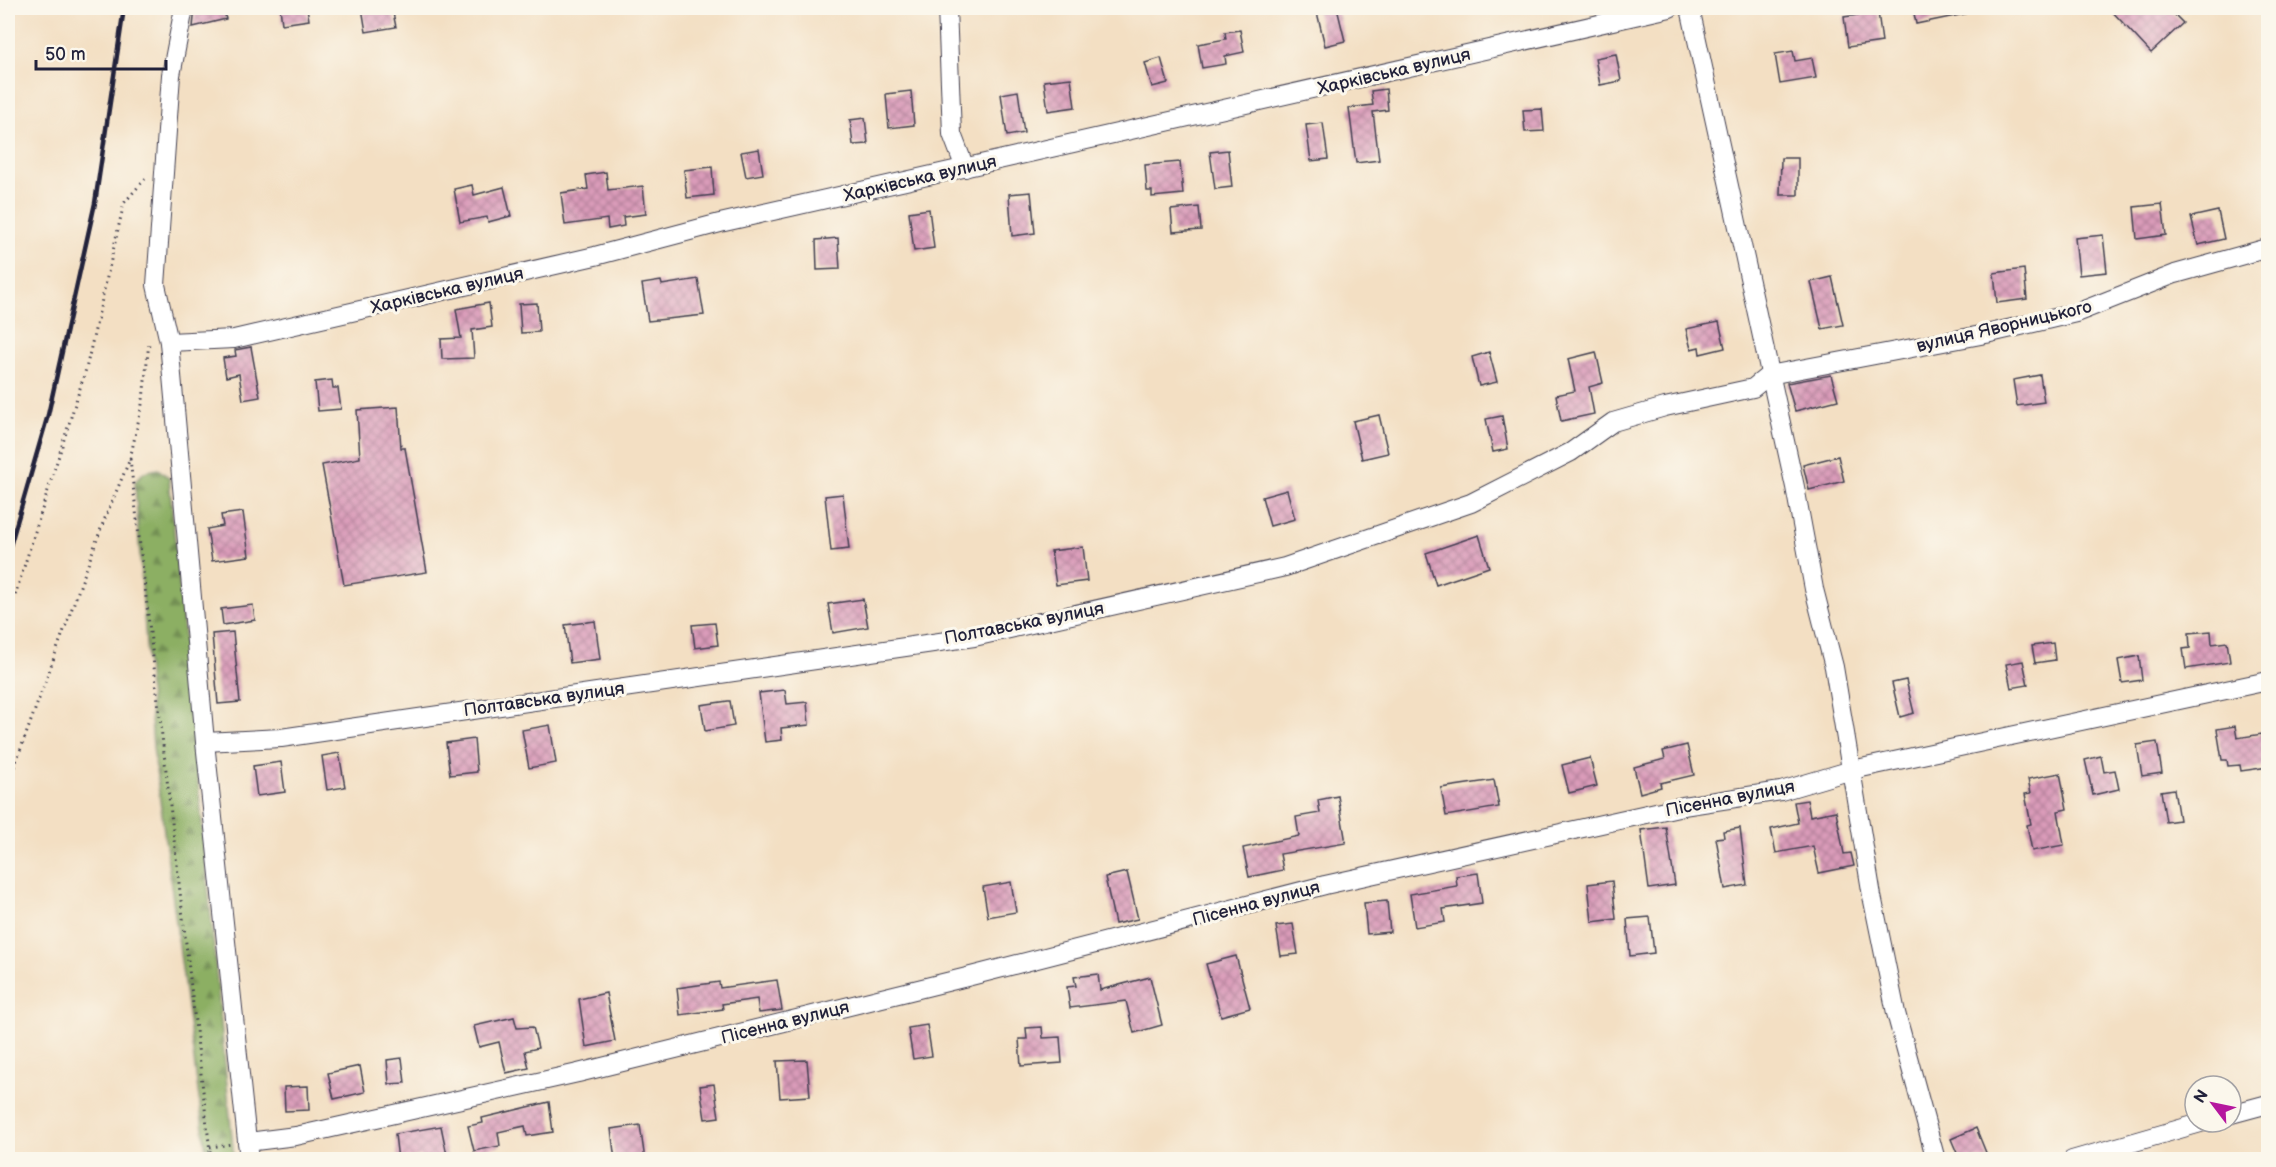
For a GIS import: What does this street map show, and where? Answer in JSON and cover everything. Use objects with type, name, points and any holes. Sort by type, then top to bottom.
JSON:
[{"type":"street","points":[[184,8],[171,75],[156,285],[169,342],[205,742],[248,1151]]},
{"type":"street","points":[[946,8],[952,134],[965,168]]},
{"type":"street","name":"Харківська вулиця","points":[[169,342],[234,339],[595,256],[720,223],[1670,8]]},
{"type":"street","points":[[1690,8],[1795,487],[1814,589],[1834,667],[1872,896],[1896,1013],[1936,1160]]},
{"type":"street","name":"вулиця Яворницького","points":[[1769,375],[1986,334],[2076,313],[2175,274],[2268,248]]},
{"type":"street","name":"Полтавська вулиця","points":[[205,742],[281,738],[974,637],[1285,567],[1471,503],[1571,452],[1613,422],[1665,407],[1753,388],[1769,375]]},
{"type":"street","name":"Пісенна вулиця","points":[[248,1151],[296,1136],[578,1072],[967,977],[1325,885],[1683,806],[1781,791],[1852,770],[2268,681]]},
{"type":"street","points":[[2243,1111],[2268,1104]]},
{"type":"street","points":[[2072,1160],[2183,1128]]},
{"type":"path","points":[[8,618],[86,369],[124,202],[166,160]]},
{"type":"path","points":[[8,784],[103,523],[130,459],[143,400],[151,331]]},
{"type":"path","points":[[130,459],[211,1160]]},
{"type":"green space","points":[[158,469],[169,478],[234,1159],[207,1159],[153,747],[135,482],[144,472]]},
{"type":"building","points":[[195,8],[223,8],[226,19],[193,27]]},
{"type":"building","points":[[280,8],[307,8],[309,20],[282,24]]},
{"type":"building","points":[[362,8],[392,8],[396,27],[366,32]]},
{"type":"building","points":[[1316,8],[1337,8],[1345,41],[1325,46]]},
{"type":"building","points":[[1913,8],[1964,8],[1965,14],[1916,24]]},
{"type":"building","points":[[2109,8],[2168,8],[2183,23],[2151,53]]},
{"type":"building","points":[[1878,12],[1882,42],[1848,47],[1844,17]]},
{"type":"building","points":[[1240,30],[1244,52],[1225,56],[1226,64],[1202,68],[1198,44],[1226,39],[1225,32]]},
{"type":"building","points":[[1793,51],[1795,61],[1812,58],[1816,78],[1780,84],[1775,54]]},
{"type":"building","points":[[1616,54],[1621,81],[1600,85],[1595,58]]},
{"type":"building","points":[[1161,58],[1168,83],[1152,87],[1145,63]]},
{"type":"building","points":[[1071,78],[1075,107],[1048,111],[1044,81]]},
{"type":"building","points":[[1386,89],[1388,110],[1373,112],[1379,160],[1356,163],[1349,108],[1373,105],[1371,91]]},
{"type":"building","points":[[911,91],[914,125],[889,128],[886,94]]},
{"type":"building","points":[[1018,91],[1024,133],[1007,136],[1001,94]]},
{"type":"building","points":[[1542,109],[1544,131],[1525,132],[1523,110]]},
{"type":"building","points":[[865,118],[868,144],[853,145],[850,120]]},
{"type":"building","points":[[1323,123],[1328,159],[1311,161],[1306,125]]},
{"type":"building","points":[[759,149],[763,174],[746,177],[741,152]]},
{"type":"building","points":[[1228,150],[1232,187],[1215,189],[1210,152]]},
{"type":"building","points":[[1781,158],[1798,158],[1798,195],[1780,195]]},
{"type":"building","points":[[1180,162],[1183,194],[1152,197],[1152,191],[1147,191],[1145,165]]},
{"type":"building","points":[[712,167],[714,195],[687,198],[684,170]]},
{"type":"building","points":[[606,172],[608,190],[643,186],[646,214],[623,217],[624,226],[608,229],[607,219],[565,225],[561,193],[588,189],[586,175]]},
{"type":"building","points":[[472,185],[474,195],[504,187],[511,216],[488,222],[487,217],[460,222],[454,189]]},
{"type":"building","points":[[1031,192],[1035,233],[1012,236],[1009,194]]},
{"type":"building","points":[[2162,204],[2166,235],[2137,239],[2134,207]]},
{"type":"building","points":[[1199,207],[1201,230],[1173,232],[1171,210]]},
{"type":"building","points":[[929,209],[934,248],[914,251],[909,212]]},
{"type":"building","points":[[2218,211],[2224,239],[2198,245],[2191,217]]},
{"type":"building","points":[[2103,235],[2107,272],[2079,275],[2075,238]]},
{"type":"building","points":[[838,238],[840,269],[817,270],[816,240]]},
{"type":"building","points":[[2024,269],[2027,299],[1997,303],[1994,273]]},
{"type":"building","points":[[1832,277],[1843,325],[1822,329],[1811,282]]},
{"type":"building","points":[[698,279],[704,315],[648,321],[642,284],[661,281],[662,285]]},
{"type":"building","points":[[489,303],[492,327],[472,330],[474,358],[442,359],[441,339],[461,338],[456,309]]},
{"type":"building","points":[[537,303],[539,332],[521,333],[519,304]]},
{"type":"building","points":[[1719,322],[1725,348],[1700,354],[1699,347],[1691,349],[1686,329]]},
{"type":"building","points":[[251,347],[260,397],[243,400],[239,374],[226,377],[223,358],[236,356],[235,350]]},
{"type":"building","points":[[1489,352],[1497,382],[1479,386],[1472,357]]},
{"type":"building","points":[[1596,352],[1603,383],[1589,387],[1594,414],[1561,421],[1556,395],[1575,391],[1568,359]]},
{"type":"building","points":[[1831,375],[1838,400],[1795,411],[1787,383]]},
{"type":"building","points":[[2040,375],[2044,402],[2017,406],[2013,380]]},
{"type":"building","points":[[332,380],[333,388],[338,388],[341,409],[318,411],[315,382]]},
{"type":"building","points":[[398,407],[401,448],[405,448],[427,572],[344,585],[322,465],[360,458],[357,410]]},
{"type":"building","points":[[1379,415],[1388,453],[1362,459],[1353,421]]},
{"type":"building","points":[[1502,416],[1508,449],[1493,452],[1486,419]]},
{"type":"building","points":[[1838,456],[1844,481],[1809,490],[1803,465]]},
{"type":"building","points":[[1287,490],[1295,519],[1270,526],[1262,497]]},
{"type":"building","points":[[843,494],[849,549],[831,551],[825,496]]},
{"type":"building","points":[[243,512],[249,556],[212,561],[207,529],[223,526],[221,515]]},
{"type":"building","points":[[1479,535],[1489,567],[1436,585],[1426,553]]},
{"type":"building","points":[[1083,547],[1087,581],[1056,585],[1051,551]]},
{"type":"building","points":[[863,599],[868,627],[833,633],[828,604]]},
{"type":"building","points":[[253,605],[255,620],[223,625],[221,609]]},
{"type":"building","points":[[595,621],[600,659],[570,663],[565,625]]},
{"type":"building","points":[[715,623],[718,645],[695,648],[692,625]]},
{"type":"building","points":[[2211,631],[2212,644],[2227,642],[2230,662],[2186,669],[2183,649],[2190,648],[2189,633]]},
{"type":"building","points":[[233,632],[240,702],[218,704],[212,634]]},
{"type":"building","points":[[2053,643],[2055,660],[2035,663],[2032,646]]},
{"type":"building","points":[[2139,656],[2142,680],[2122,683],[2118,660]]},
{"type":"building","points":[[2023,661],[2028,685],[2011,688],[2006,664]]},
{"type":"building","points":[[1906,680],[1914,713],[1900,717],[1892,683]]},
{"type":"building","points":[[785,690],[787,704],[807,702],[809,725],[781,728],[782,740],[765,742],[759,693]]},
{"type":"building","points":[[730,701],[734,726],[705,731],[701,705]]},
{"type":"building","points":[[550,725],[556,763],[529,768],[522,730]]},
{"type":"building","points":[[2235,726],[2237,738],[2262,734],[2268,767],[2241,771],[2240,765],[2228,766],[2227,760],[2222,760],[2217,729]]},
{"type":"building","points":[[474,739],[477,772],[450,775],[446,743]]},
{"type":"building","points":[[2157,742],[2162,773],[2142,776],[2137,745]]},
{"type":"building","points":[[1687,745],[1694,775],[1660,783],[1661,787],[1640,793],[1634,767],[1665,759],[1663,751]]},
{"type":"building","points":[[339,753],[345,787],[327,790],[322,756]]},
{"type":"building","points":[[2101,756],[2104,772],[2115,770],[2119,789],[2093,795],[2085,760]]},
{"type":"building","points":[[1590,758],[1597,786],[1569,793],[1562,765]]},
{"type":"building","points":[[281,762],[285,792],[257,796],[253,766]]},
{"type":"building","points":[[2060,773],[2067,809],[2058,811],[2064,845],[2032,851],[2027,825],[2031,824],[2025,794],[2031,793],[2028,779]]},
{"type":"building","points":[[1494,780],[1499,807],[1446,816],[1441,788]]},
{"type":"building","points":[[2174,789],[2179,820],[2166,822],[2161,791]]},
{"type":"building","points":[[1338,796],[1346,843],[1280,854],[1283,870],[1249,877],[1243,848],[1299,836],[1296,817],[1320,813],[1318,800]]},
{"type":"building","points":[[1807,800],[1810,816],[1836,811],[1844,854],[1851,853],[1854,866],[1819,873],[1813,846],[1776,853],[1771,829],[1798,823],[1794,802]]},
{"type":"building","points":[[1666,827],[1675,885],[1649,889],[1641,830]]},
{"type":"building","points":[[1740,828],[1747,885],[1725,889],[1716,838],[1724,837],[1723,831]]},
{"type":"building","points":[[1127,872],[1138,919],[1115,924],[1105,877]]},
{"type":"building","points":[[1478,873],[1482,903],[1443,909],[1445,922],[1415,927],[1410,894],[1457,886],[1456,876]]},
{"type":"building","points":[[1612,881],[1616,919],[1592,922],[1588,884]]},
{"type":"building","points":[[1011,882],[1016,912],[988,917],[983,887]]},
{"type":"building","points":[[1387,901],[1390,932],[1367,934],[1364,903]]},
{"type":"building","points":[[1650,917],[1654,953],[1630,956],[1627,919]]},
{"type":"building","points":[[1293,924],[1298,954],[1281,956],[1276,926]]},
{"type":"building","points":[[1236,956],[1250,1008],[1221,1016],[1206,964]]},
{"type":"building","points":[[1098,974],[1100,990],[1150,977],[1162,1025],[1134,1033],[1126,1001],[1070,1008],[1067,987],[1076,986],[1074,977]]},
{"type":"building","points":[[777,980],[782,1010],[759,1013],[757,999],[722,1004],[723,1009],[680,1015],[677,988],[719,982],[720,988]]},
{"type":"building","points":[[606,993],[615,1041],[586,1047],[579,999]]},
{"type":"building","points":[[514,1017],[517,1028],[533,1027],[538,1048],[525,1051],[529,1068],[506,1073],[499,1042],[479,1047],[474,1026]]},
{"type":"building","points":[[927,1025],[932,1056],[913,1059],[908,1028]]},
{"type":"building","points":[[1042,1027],[1043,1038],[1060,1037],[1062,1063],[1021,1066],[1019,1039],[1027,1039],[1026,1028]]},
{"type":"building","points":[[402,1058],[405,1083],[389,1084],[387,1060]]},
{"type":"building","points":[[807,1060],[810,1096],[780,1098],[777,1061]]},
{"type":"building","points":[[360,1066],[365,1092],[334,1099],[328,1073]]},
{"type":"building","points":[[714,1084],[719,1117],[705,1119],[700,1086]]},
{"type":"building","points":[[308,1086],[309,1110],[285,1111],[284,1087]]},
{"type":"building","points":[[549,1102],[553,1132],[527,1136],[525,1126],[498,1132],[500,1146],[474,1151],[468,1126],[483,1123],[482,1118]]},
{"type":"building","points":[[640,1125],[645,1160],[615,1160],[611,1129]]},
{"type":"building","points":[[441,1126],[448,1160],[421,1160],[421,1156],[398,1160],[395,1134]]},
{"type":"building","points":[[1976,1128],[1989,1160],[1960,1160],[1951,1139]]},
{"type":"railway","points":[[8,553],[48,415],[95,203],[124,8]]}]
